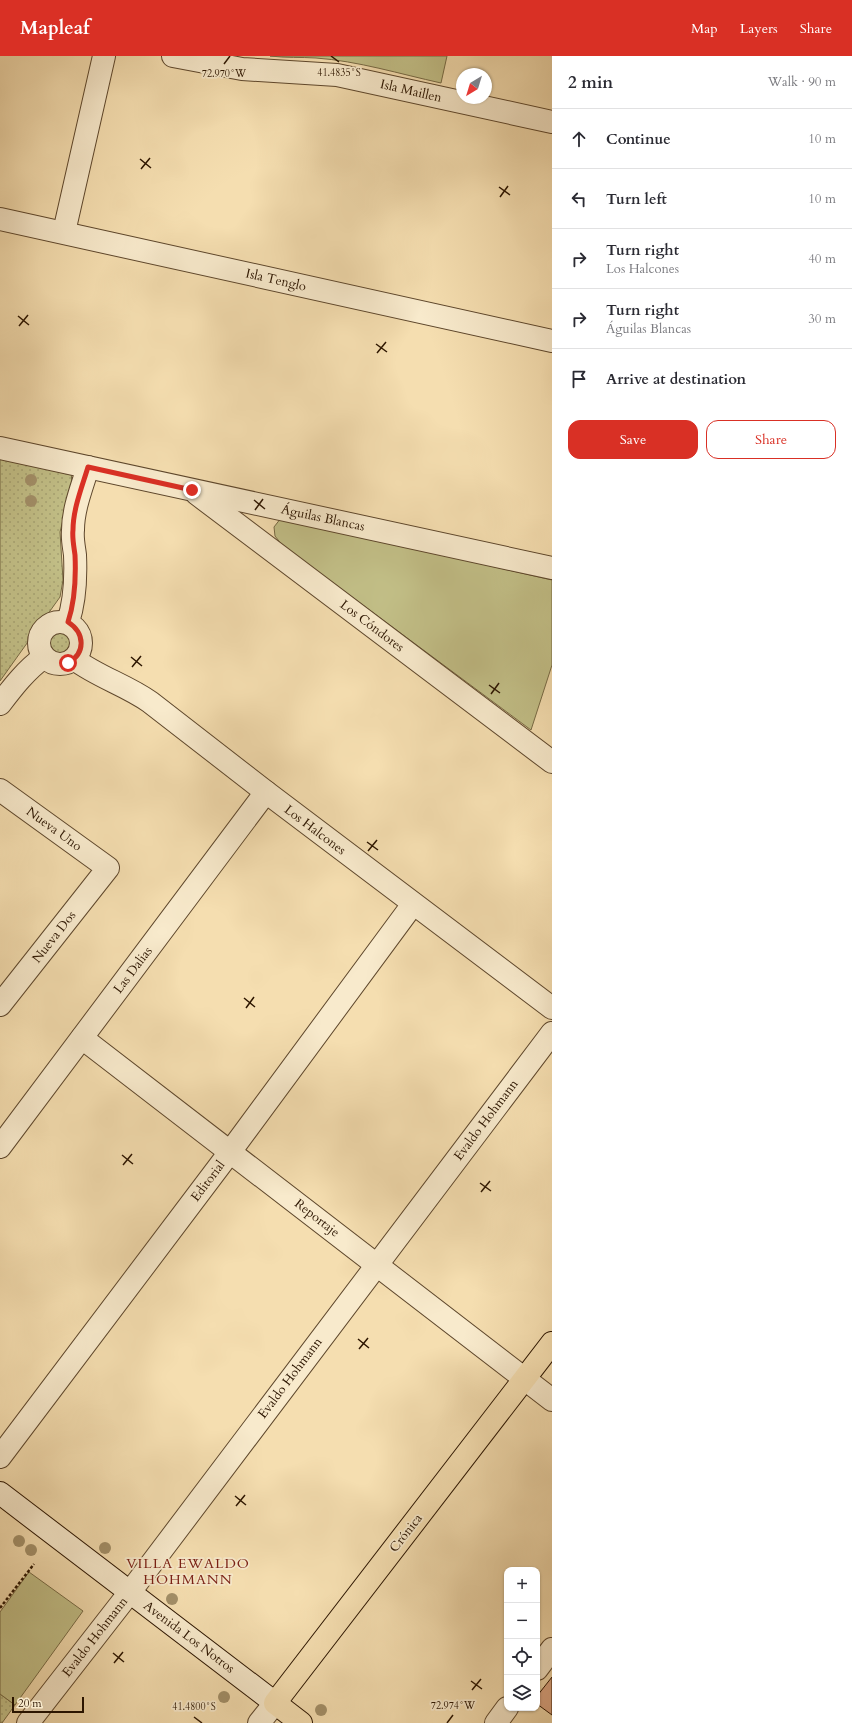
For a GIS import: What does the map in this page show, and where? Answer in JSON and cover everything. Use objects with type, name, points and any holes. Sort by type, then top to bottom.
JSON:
[{"type":"main road","name":"Crónica","points":[[275,1703],[552,1343]]},
{"type":"main road","name":"Avenida Los Notros","points":[[275,1703],[301,1723]]},
{"type":"street","points":[[64,232],[104,56]]},
{"type":"street","name":"Isla Maillen","points":[[173,56],[248,70],[337,75],[552,122]]},
{"type":"street","name":"Isla Tenglo","points":[[0,219],[64,232],[552,342]]},
{"type":"street","name":"Águilas Blancas","points":[[0,448],[552,568]]},
{"type":"street","points":[[68,622],[72,612],[74,591],[75,556],[72,530],[88,467]]},
{"type":"street","name":"Los Cóndores","points":[[192,490],[552,762]]},
{"type":"street","points":[[54,622],[68,622],[80,632],[82,646],[74,659],[62,664],[55,664],[44,657],[39,644],[43,630],[54,622]]},
{"type":"street","points":[[0,704],[21,676],[33,664],[44,657]]},
{"type":"street","name":"Los Halcones","points":[[74,659],[100,675],[139,694],[552,1008]]},
{"type":"street","name":"Nueva Uno","points":[[0,790],[108,868]]},
{"type":"street","name":"Las Dalias","points":[[0,1147],[266,792]]},
{"type":"street","name":"Nueva Dos","points":[[0,1005],[108,868]]},
{"type":"street","name":"Editorial","points":[[0,1457],[230,1152],[414,904]]},
{"type":"street","name":"Evaldo Hohmann","points":[[28,1723],[130,1592],[376,1264],[552,1033]]},
{"type":"street","name":"Reportaje","points":[[82,1038],[552,1400]]},
{"type":"street","name":"Avenida Los Notros","points":[[0,1493],[275,1703]]},
{"type":"street","points":[[540,1665],[552,1649]]},
{"type":"street","name":"Crónica","points":[[259,1723],[275,1703]]},
{"type":"street","points":[[496,1723],[506,1711]]},
{"type":"path","points":[[0,1608],[34,1564]]},
{"type":"shaded area","points":[[270,56],[447,56],[441,83],[347,62],[316,58]]},
{"type":"shaded area","points":[[0,454],[71,471],[72,484],[60,532],[63,580],[60,597],[0,681]]},
{"type":"shaded area","points":[[281,518],[552,580],[552,665],[531,730],[282,545],[275,536],[274,527]]},
{"type":"shaded area","points":[[60,630],[69,634],[73,643],[69,652],[60,656],[51,652],[47,643],[51,634]]},
{"type":"shaded area","points":[[29,1572],[83,1611],[15,1705],[0,1694],[0,1612]]},
{"type":"shaded area","points":[[0,1694],[15,1705],[2,1723],[0,1723]]},
{"type":"building","points":[[552,1677],[552,1715],[540,1706],[540,1692]]},
{"type":"district","name":"VILLA EWALDO HOHMANN","points":[[188,1572]]},
{"type":"route","points":[[68,663],[79,654],[82,646],[80,632],[75,626],[68,622],[72,612],[74,591],[75,556],[72,530],[88,467],[192,490]]}]
